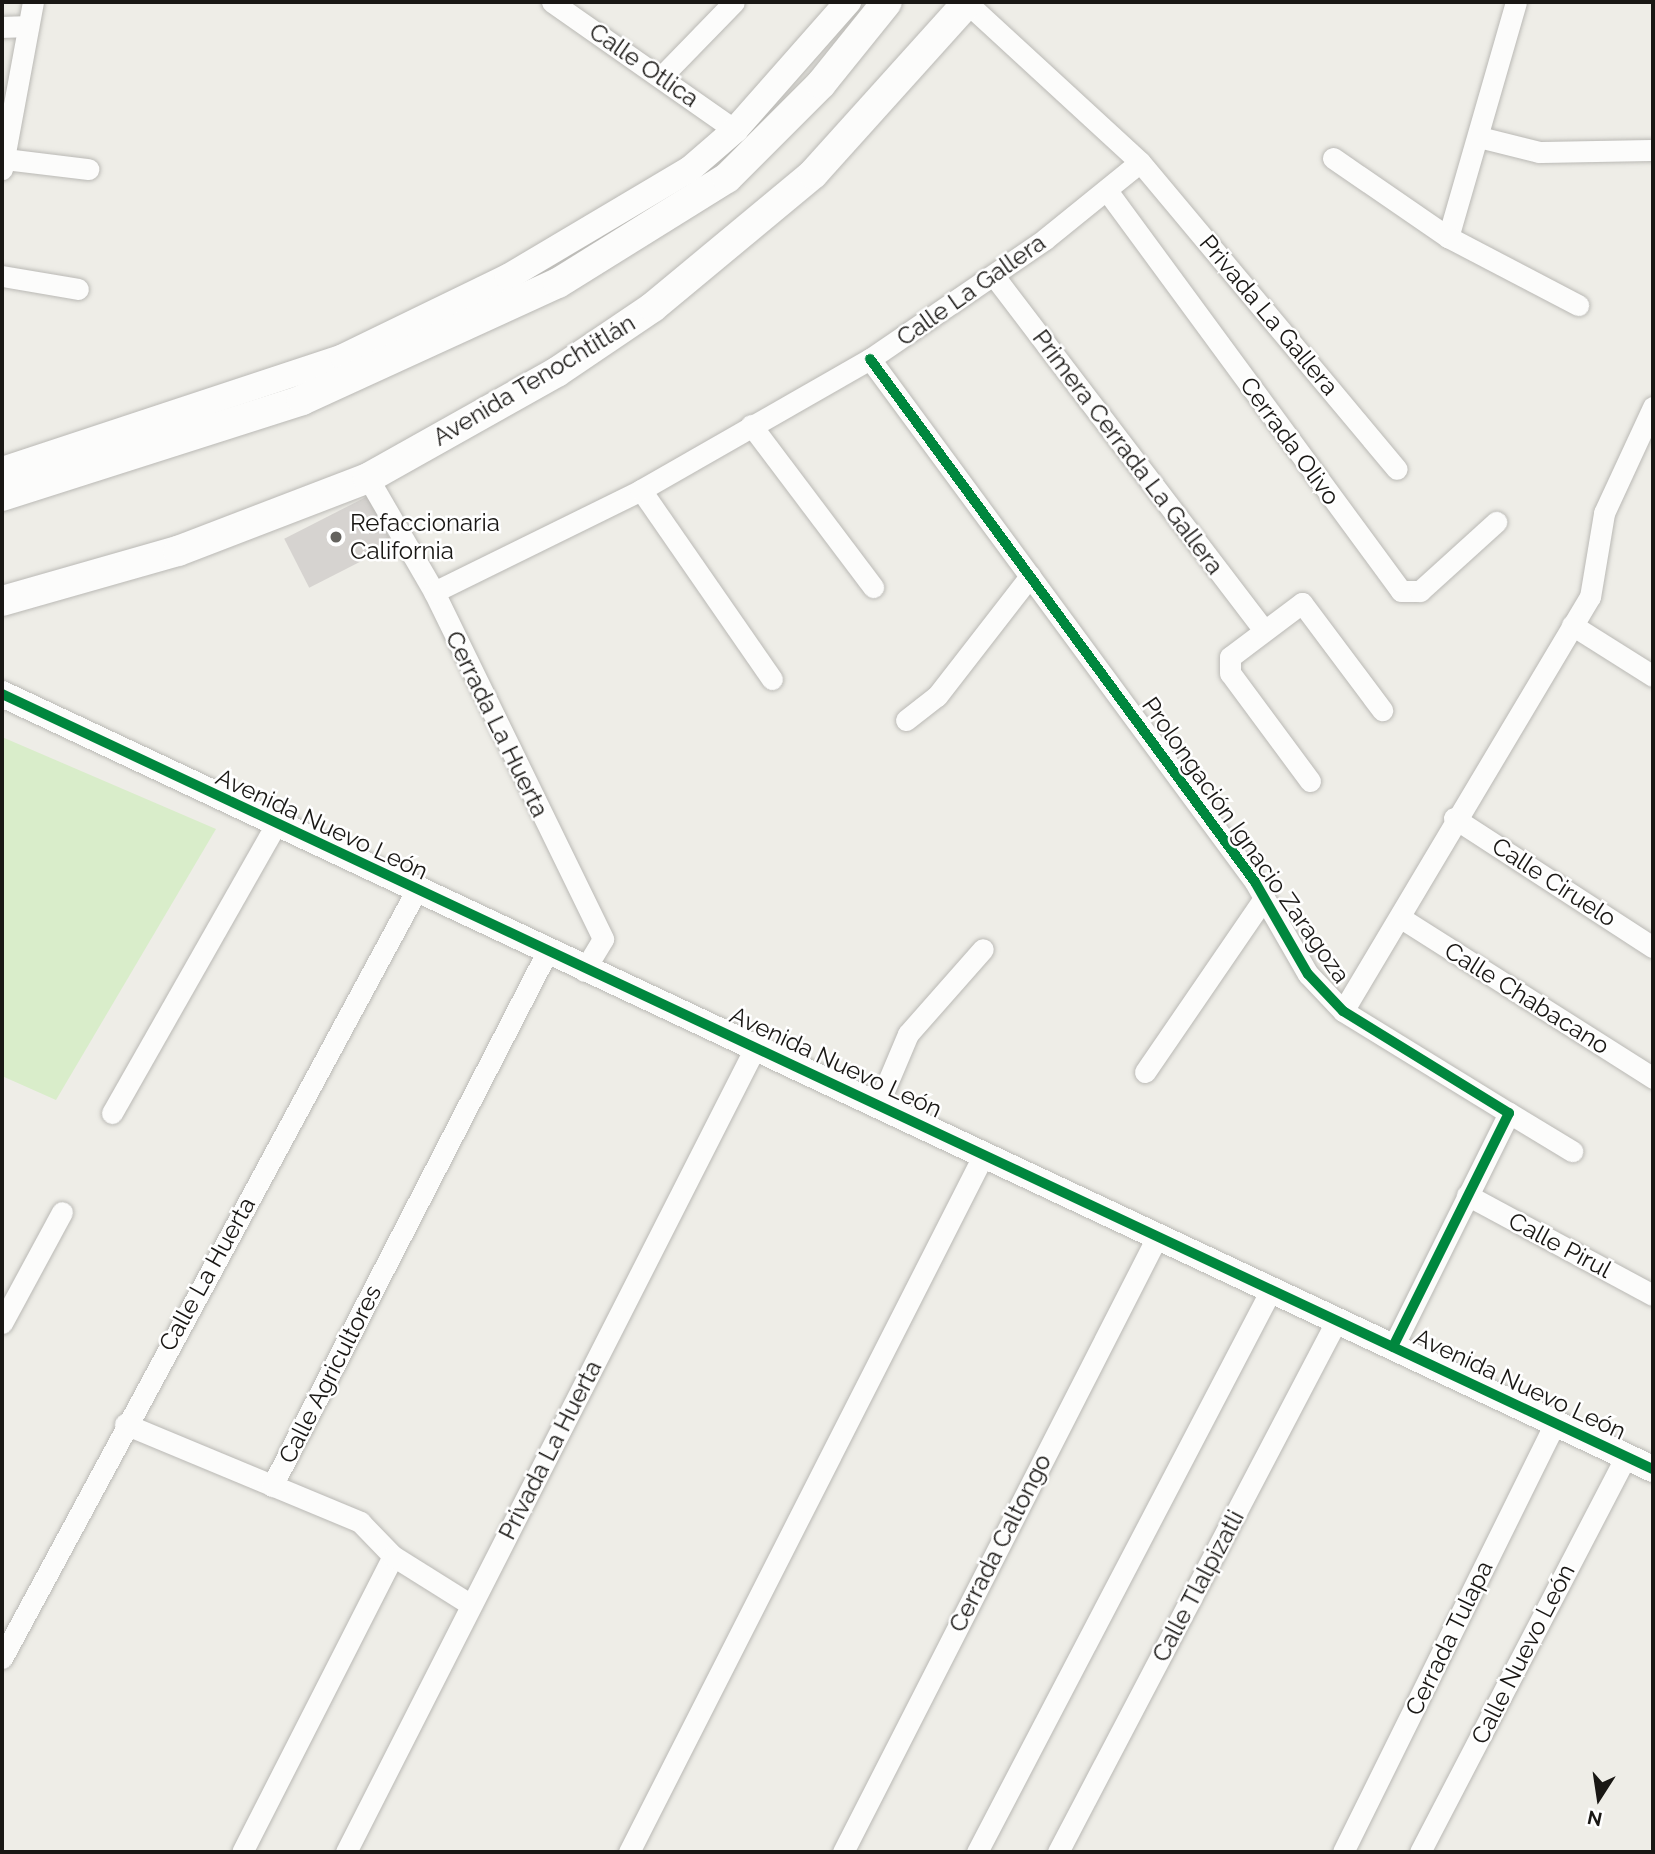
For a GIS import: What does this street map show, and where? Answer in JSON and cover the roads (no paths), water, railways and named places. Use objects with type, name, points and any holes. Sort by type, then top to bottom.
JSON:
[{"type":"main road","points":[[2,496],[302,400],[558,283],[727,178],[821,84],[887,2]]},
{"type":"main road","name":"Avenida Tenochtitlán","points":[[2,601],[178,551],[368,478],[603,343],[731,246],[813,174],[966,3]]},
{"type":"street","points":[[33,2],[3,164],[88,169]]},
{"type":"street","name":"Calle Otlica","points":[[552,2],[662,76],[735,130]]},
{"type":"street","points":[[662,76],[734,2]]},
{"type":"street","points":[[2,470],[265,386],[421,321],[641,201],[735,130],[848,2]]},
{"type":"street","points":[[1448,237],[1479,138],[1516,2]]},
{"type":"street","points":[[966,3],[1140,162]]},
{"type":"street","points":[[2,27],[27,26]]},
{"type":"street","points":[[1479,138],[1539,152],[1653,150]]},
{"type":"street","points":[[1333,158],[1448,237],[1578,305]]},
{"type":"street","name":"Calle La Gallera","points":[[434,592],[641,490],[870,359],[994,276],[1108,192],[1140,162]]},
{"type":"street","name":"Privada La Gallera","points":[[1140,162],[1397,469]]},
{"type":"street","name":"Cerrada Olivo","points":[[1108,192],[1401,591],[1420,591],[1496,522]]},
{"type":"street","points":[[2,276],[78,289]]},
{"type":"street","name":"Primera Cerrada La Gallera","points":[[994,276],[1263,629]]},
{"type":"street","name":"Prolongación Ignacio Zaragoza","points":[[870,359],[1264,898],[1301,964],[1343,1012],[1509,1113]]},
{"type":"street","name":"Prolongación Ignacio Zaragoza","points":[[1343,1012],[1401,918],[1454,818],[1593,587],[1604,513],[1653,407]]},
{"type":"street","points":[[751,425],[873,587]]},
{"type":"street","name":"Cerrada La Huerta","points":[[368,478],[434,592],[603,939],[584,971]]},
{"type":"street","points":[[641,490],[772,680]]},
{"type":"street","points":[[906,720],[937,696],[1030,576]]},
{"type":"street","points":[[1310,781],[1230,673],[1230,657],[1293,605],[1308,606],[1382,710]]},
{"type":"street","points":[[1572,625],[1653,676]]},
{"type":"street","name":"Avenida Nuevo León","points":[[2,694],[275,826],[1272,1288],[1653,1469]]},
{"type":"street","name":"Calle Ciruelo","points":[[1454,818],[1653,947]]},
{"type":"street","points":[[112,1113],[275,826]]},
{"type":"street","name":"Calle La Huerta","points":[[2,1658],[125,1424],[416,891]]},
{"type":"street","points":[[1144,1072],[1264,898]]},
{"type":"street","name":"Calle Chabacano","points":[[1401,918],[1653,1078]]},
{"type":"street","points":[[878,1105],[908,1034],[984,949]]},
{"type":"street","name":"Calle Agricultores","points":[[471,1605],[393,1556],[360,1522],[272,1486],[547,953]]},
{"type":"street","name":"Privada La Huerta","points":[[346,1852],[755,1048]]},
{"type":"street","points":[[1392,1347],[1509,1113],[1572,1151]]},
{"type":"street","points":[[629,1852],[984,1154]]},
{"type":"street","name":"Calle Pirul","points":[[1467,1195],[1653,1295]]},
{"type":"street","points":[[2,1323],[62,1212]]},
{"type":"street","name":"Cerrada Caltongo","points":[[843,1852],[1158,1235]]},
{"type":"street","points":[[977,1852],[1272,1288]]},
{"type":"street","name":"Calle Tlalpizatli","points":[[1058,1852],[1337,1320]]},
{"type":"street","name":"Cerrada Tulapa","points":[[1343,1852],[1555,1423]]},
{"type":"street","points":[[125,1424],[272,1486]]},
{"type":"street","name":"Calle Nuevo León","points":[[1420,1852],[1626,1456]]},
{"type":"street","points":[[242,1852],[393,1556]]},
{"type":"place","name":"Refaccionaria California","points":[[336,537]]}]
